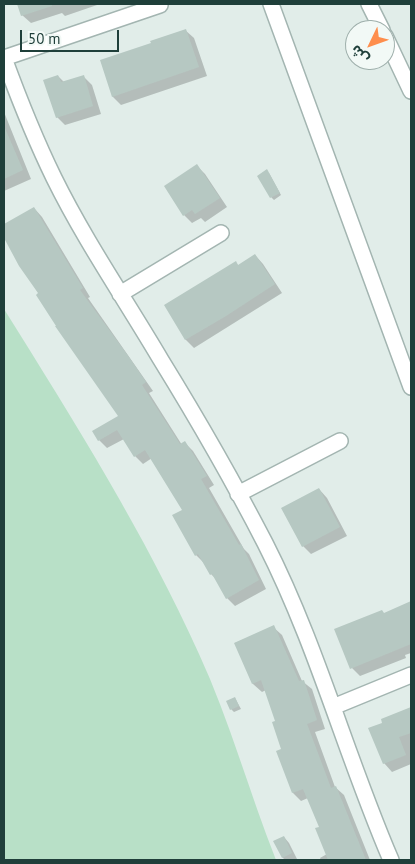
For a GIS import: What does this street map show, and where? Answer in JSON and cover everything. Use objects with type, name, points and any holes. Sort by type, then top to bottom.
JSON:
[{"type":"street","points":[[271,4],[411,387]]},
{"type":"street","points":[[369,4],[377,20]]},
{"type":"street","points":[[160,5],[4,58],[19,98],[54,178],[120,294],[161,359],[266,545],[313,652],[364,796],[391,860]]},
{"type":"street","points":[[395,57],[411,91]]},
{"type":"street","points":[[120,294],[221,233]]},
{"type":"street","points":[[238,494],[340,441]]},
{"type":"street","points":[[333,707],[411,675]]},
{"type":"green space","points":[[4,309],[108,478],[178,609],[210,679],[276,860],[4,860]]},
{"type":"building","points":[[17,4],[52,4],[52,6],[21,16]]},
{"type":"building","points":[[186,29],[199,67],[112,97],[100,60]]},
{"type":"building","points":[[58,75],[61,82],[84,75],[93,106],[56,118],[43,80]]},
{"type":"building","points":[[4,126],[23,170],[4,179]]},
{"type":"building","points":[[197,164],[220,198],[195,214],[192,210],[183,216],[164,186]]},
{"type":"building","points":[[267,169],[280,193],[270,198],[257,176]]},
{"type":"building","points":[[34,207],[83,288],[80,290],[146,382],[142,385],[180,444],[185,441],[207,476],[201,479],[239,545],[241,544],[259,580],[226,599],[198,554],[195,556],[172,515],[182,510],[145,450],[134,457],[117,430],[98,441],[92,431],[118,416],[55,326],[36,295],[38,293],[19,266],[4,238],[4,224]]},
{"type":"building","points":[[255,254],[275,284],[185,340],[164,305],[236,261],[238,265]]},
{"type":"building","points":[[319,488],[340,527],[302,547],[281,508]]},
{"type":"building","points":[[411,601],[411,644],[350,669],[334,629],[382,610],[384,613]]},
{"type":"building","points":[[274,625],[299,681],[304,680],[317,720],[307,724],[331,788],[336,786],[366,860],[328,860],[315,828],[319,827],[303,789],[292,793],[276,751],[281,749],[272,722],[275,721],[261,680],[252,684],[234,643]]},
{"type":"building","points":[[235,697],[239,706],[230,710],[226,701]]},
{"type":"building","points":[[411,707],[411,733],[399,737],[406,755],[383,764],[368,728],[382,723],[381,719]]},
{"type":"building","points":[[284,836],[292,853],[282,858],[273,841]]}]
